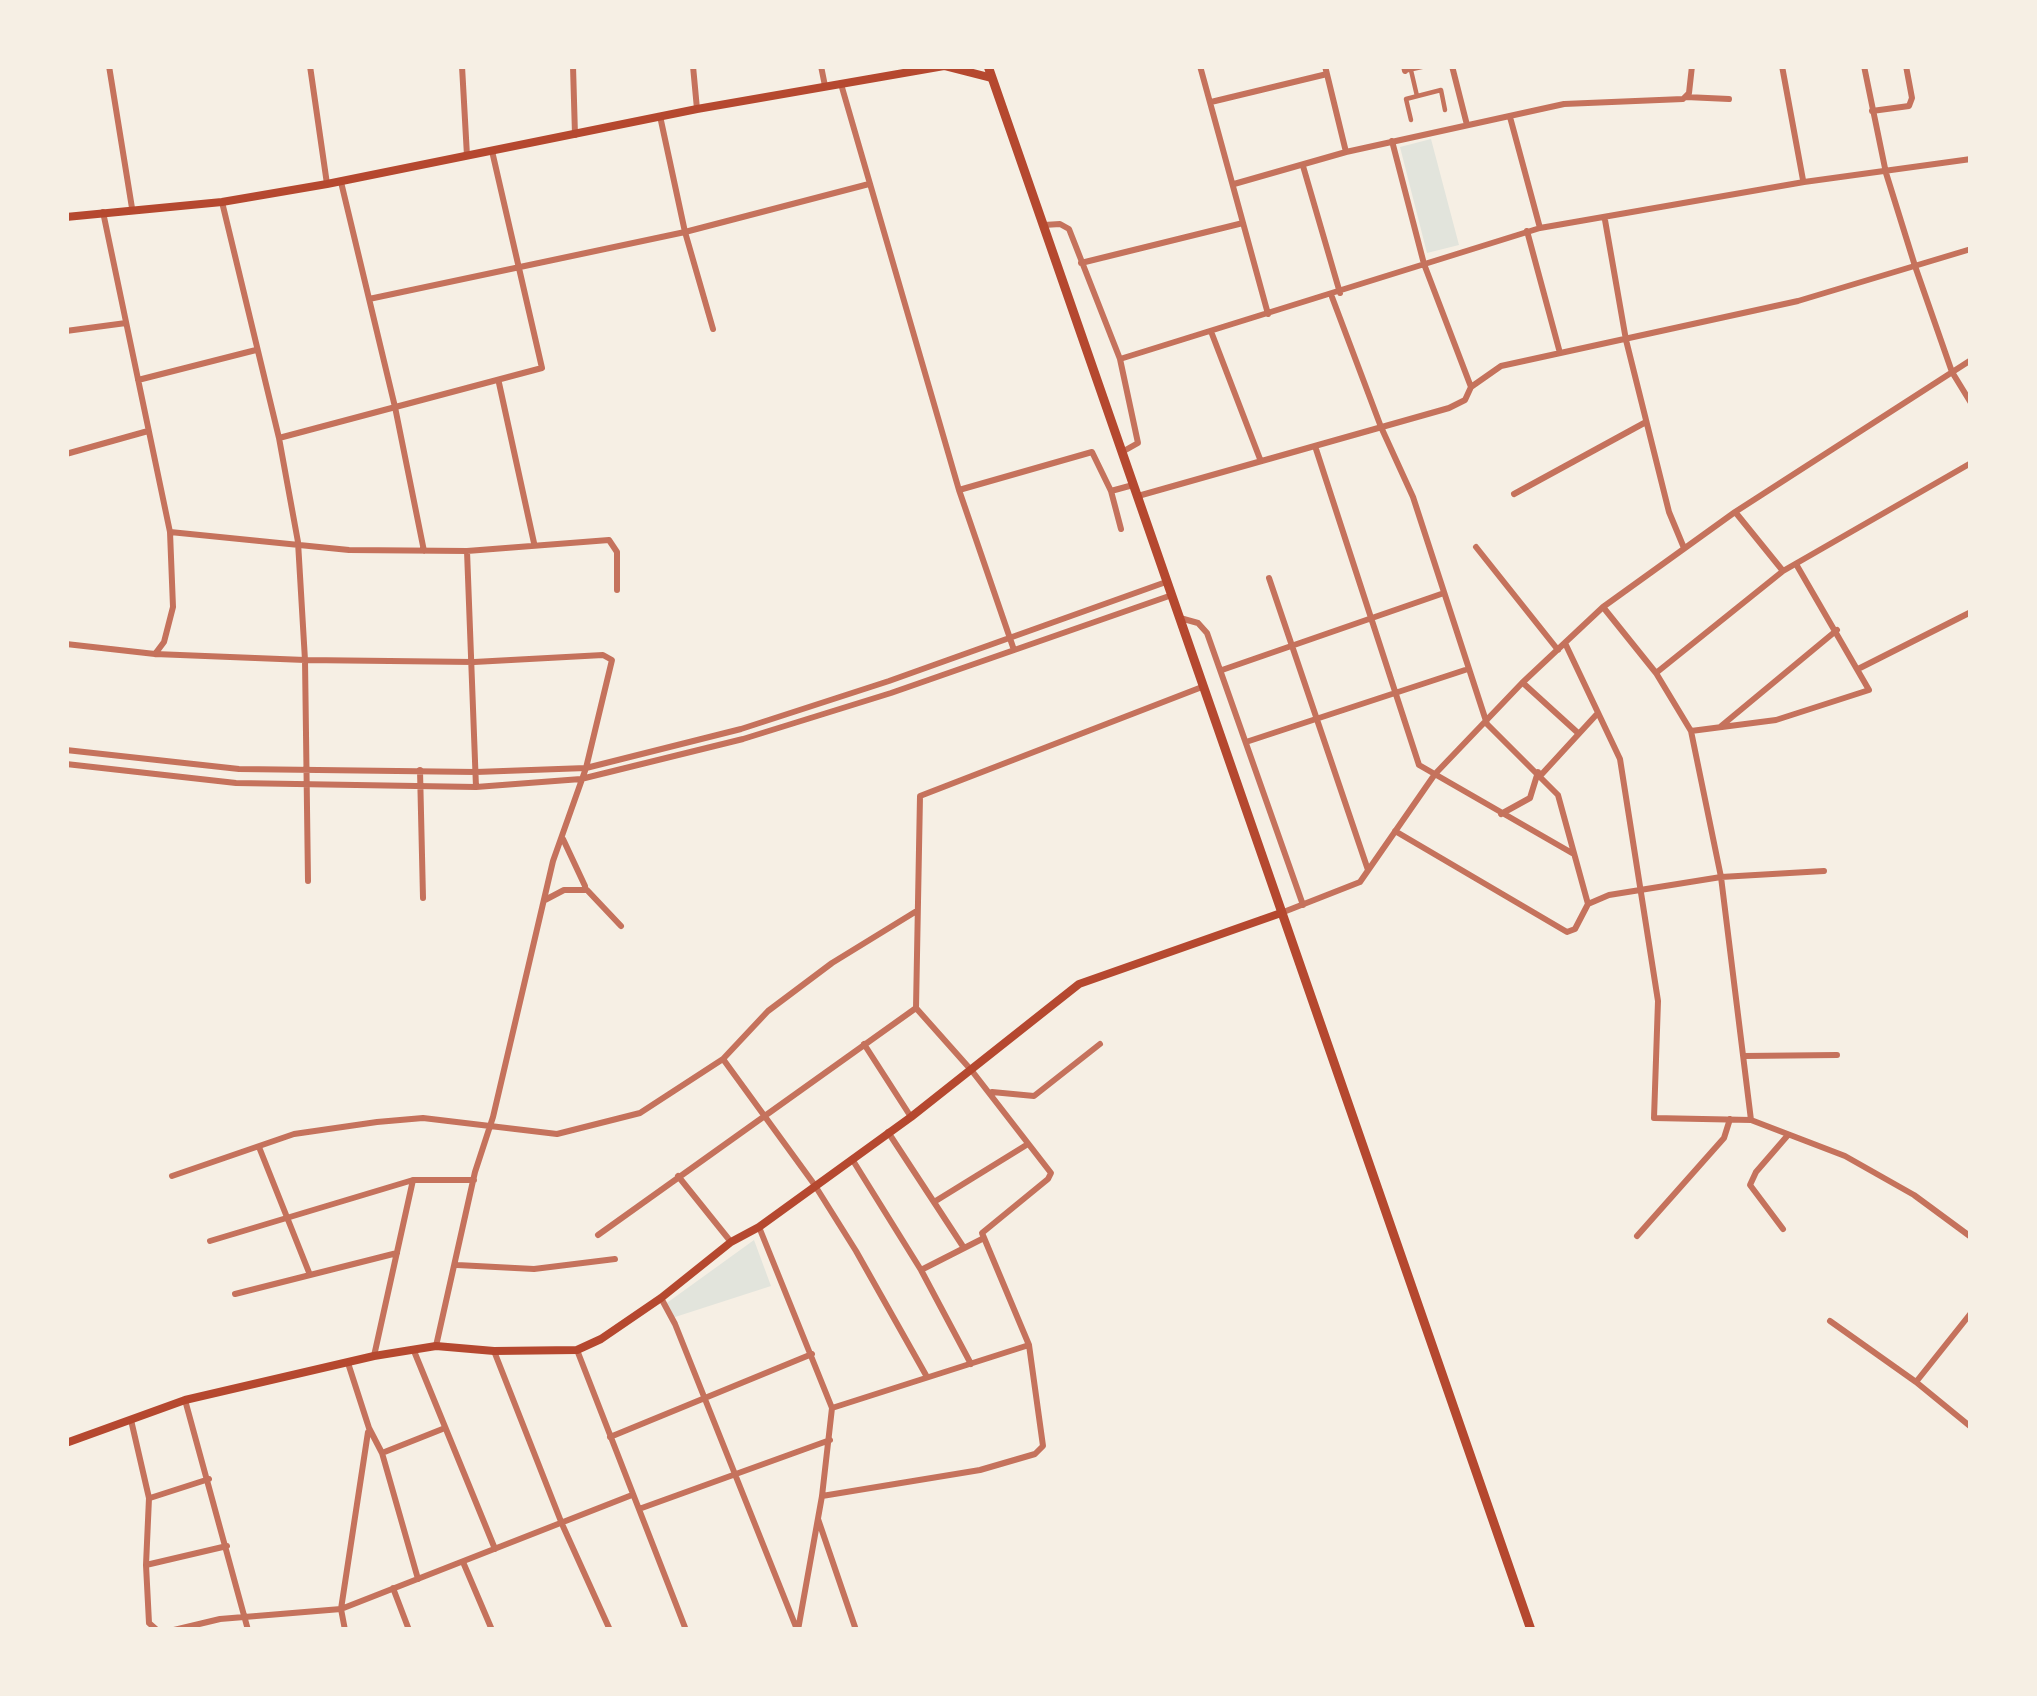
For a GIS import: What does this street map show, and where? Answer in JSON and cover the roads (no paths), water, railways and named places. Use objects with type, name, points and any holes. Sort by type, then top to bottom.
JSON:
[{"type":"highway","points":[[990,72],[1532,1630]]},
{"type":"main road","points":[[66,217],[222,202],[341,182],[660,116],[945,66],[990,72]]},
{"type":"main road","points":[[66,1444],[185,1400],[374,1356],[436,1346],[577,1350],[661,1298],[731,1242],[759,1227],[911,1117],[1079,984],[1281,913]]},
{"type":"street","points":[[109,66],[131,208]]},
{"type":"street","points":[[310,66],[327,184]]},
{"type":"street","points":[[462,66],[467,157]]},
{"type":"street","points":[[574,66],[575,135]]},
{"type":"street","points":[[693,66],[697,109]]},
{"type":"street","points":[[821,66],[825,86]]},
{"type":"street","points":[[1200,66],[1268,314]]},
{"type":"street","points":[[1417,96],[1407,68],[1426,66]]},
{"type":"street","points":[[1452,66],[1467,125]]},
{"type":"street","points":[[1686,97],[1692,66]]},
{"type":"street","points":[[1782,66],[1804,182]]},
{"type":"street","points":[[1864,66],[1886,173],[1915,266],[1952,372],[1971,404]]},
{"type":"street","points":[[1872,111],[1909,106],[1906,66]]},
{"type":"street","points":[[1211,102],[1326,70],[1346,152]]},
{"type":"street","points":[[841,83],[959,490],[1014,650]]},
{"type":"street","points":[[1411,120],[1406,99],[1441,90],[1444,110]]},
{"type":"street","points":[[1234,184],[1346,152],[1564,104],[1729,99]]},
{"type":"street","points":[[660,116],[685,232],[713,329]]},
{"type":"street","points":[[1510,117],[1540,228]]},
{"type":"street","points":[[1392,141],[1424,263],[1471,387]]},
{"type":"street","points":[[279,438],[542,368],[492,151]]},
{"type":"street","points":[[1120,359],[1527,231],[1804,182],[1971,159]]},
{"type":"street","points":[[1303,166],[1336,294],[1381,428],[1413,497],[1486,724],[1558,795],[1588,904]]},
{"type":"street","points":[[341,182],[424,551]]},
{"type":"street","points":[[370,299],[685,232],[870,184]]},
{"type":"street","points":[[222,202],[279,438],[298,542],[308,881]]},
{"type":"street","points":[[104,212],[170,532],[172,607],[164,642],[155,654]]},
{"type":"street","points":[[1605,219],[1626,340],[1674,530],[1684,548]]},
{"type":"street","points":[[1081,262],[1243,223]]},
{"type":"street","points":[[1044,225],[1066,226],[1120,359],[1138,442],[1122,452]]},
{"type":"street","points":[[1527,231],[1560,353]]},
{"type":"street","points":[[1112,491],[1136,490],[1449,408],[1465,400],[1471,387],[1501,366],[1798,301],[1971,249]]},
{"type":"street","points":[[66,331],[126,323]]},
{"type":"street","points":[[1212,333],[1260,459]]},
{"type":"street","points":[[137,380],[258,349]]},
{"type":"street","points":[[1281,913],[1360,882],[1435,774],[1522,682],[1603,607],[1735,512],[1971,360]]},
{"type":"street","points":[[499,382],[534,543]]},
{"type":"street","points":[[1514,494],[1646,422]]},
{"type":"street","points":[[66,454],[148,431]]},
{"type":"street","points":[[1314,446],[1419,765],[1572,854]]},
{"type":"street","points":[[959,490],[1095,453],[1112,491],[1121,529]]},
{"type":"street","points":[[1656,673],[1783,571],[1971,464]]},
{"type":"street","points":[[1735,512],[1783,571]]},
{"type":"street","points":[[170,532],[349,550],[467,551],[534,543],[614,542],[617,590]]},
{"type":"street","points":[[1476,547],[1558,650]]},
{"type":"street","points":[[467,551],[476,787]]},
{"type":"street","points":[[1691,731],[1776,720],[1871,687],[1796,564]]},
{"type":"street","points":[[1269,578],[1368,870]]},
{"type":"street","points":[[66,750],[239,769],[476,772],[586,768],[741,729],[1167,582]]},
{"type":"street","points":[[1222,670],[1444,593]]},
{"type":"street","points":[[66,764],[236,783],[476,787],[581,779],[743,739],[1172,595]]},
{"type":"street","points":[[1603,607],[1656,673],[1691,731],[1721,877],[1751,1120]]},
{"type":"street","points":[[1860,668],[1971,612]]},
{"type":"street","points":[[1179,617],[1203,627],[1222,670],[1303,905]]},
{"type":"street","points":[[1717,729],[1838,630]]},
{"type":"street","points":[[1565,643],[1620,759],[1658,1000],[1652,1113],[1657,1120],[1751,1120],[1863,1166],[1971,1237]]},
{"type":"street","points":[[66,644],[155,654],[305,660],[474,662],[603,655],[612,660],[586,768],[545,900],[436,1346]]},
{"type":"street","points":[[1246,742],[1466,669]]},
{"type":"street","points":[[1522,682],[1578,733]]},
{"type":"street","points":[[822,1496],[923,1482],[1034,1454],[1043,1446],[1029,1345],[983,1239],[983,1229],[1051,1175],[989,1091],[916,1008],[921,794],[1202,688]]},
{"type":"street","points":[[1501,814],[1530,798],[1540,773],[1598,714]]},
{"type":"street","points":[[420,770],[423,898]]},
{"type":"street","points":[[1394,831],[1560,930],[1575,929],[1588,904],[1609,895],[1721,877],[1824,871]]},
{"type":"street","points":[[562,836],[586,890],[621,926]]},
{"type":"street","points":[[545,900],[564,890],[586,890]]},
{"type":"street","points":[[172,1176],[294,1134],[423,1118],[557,1134],[640,1113],[723,1060],[768,1011],[832,962],[915,912]]},
{"type":"street","points":[[598,1235],[916,1008]]},
{"type":"street","points":[[863,1043],[911,1117]]},
{"type":"street","points":[[989,1091],[1034,1096],[1100,1044]]},
{"type":"street","points":[[1744,1055],[1837,1055]]},
{"type":"street","points":[[723,1060],[814,1184],[927,1377]]},
{"type":"street","points":[[1637,1236],[1724,1138],[1730,1119]]},
{"type":"street","points":[[889,1132],[964,1248]]},
{"type":"street","points":[[1783,1229],[1750,1184],[1788,1135]]},
{"type":"street","points":[[934,1202],[1029,1143]]},
{"type":"street","points":[[259,1147],[310,1275]]},
{"type":"street","points":[[852,1158],[921,1270],[970,1364]]},
{"type":"street","points":[[678,1177],[731,1242]]},
{"type":"street","points":[[210,1241],[413,1180],[474,1180]]},
{"type":"street","points":[[374,1356],[413,1180]]},
{"type":"street","points":[[759,1227],[832,1408],[800,1630]]},
{"type":"street","points":[[921,1270],[983,1239]]},
{"type":"street","points":[[235,1294],[397,1253]]},
{"type":"street","points":[[457,1265],[534,1269],[615,1259]]},
{"type":"street","points":[[661,1298],[800,1630]]},
{"type":"street","points":[[1916,1382],[1971,1312]]},
{"type":"street","points":[[1830,1321],[1971,1427]]},
{"type":"street","points":[[1963,1323],[1971,1330]]},
{"type":"street","points":[[832,1408],[1029,1345]]},
{"type":"street","points":[[577,1350],[686,1630]]},
{"type":"street","points":[[414,1351],[494,1549]]},
{"type":"street","points":[[494,1351],[562,1524],[610,1630]]},
{"type":"street","points":[[610,1437],[812,1354]]},
{"type":"street","points":[[348,1363],[382,1454],[418,1580]]},
{"type":"street","points":[[185,1400],[248,1630]]},
{"type":"street","points":[[131,1420],[149,1498],[149,1623],[157,1630]]},
{"type":"street","points":[[345,1630],[340,1610],[369,1428]]},
{"type":"street","points":[[382,1454],[446,1428]]},
{"type":"street","points":[[639,1509],[830,1440]]},
{"type":"street","points":[[149,1498],[209,1479]]},
{"type":"street","points":[[174,1630],[191,1623],[340,1610],[632,1495]]},
{"type":"street","points":[[817,1515],[856,1630]]},
{"type":"street","points":[[146,1565],[227,1546]]},
{"type":"street","points":[[463,1562],[492,1630]]},
{"type":"street","points":[[392,1587],[409,1630]]}]
